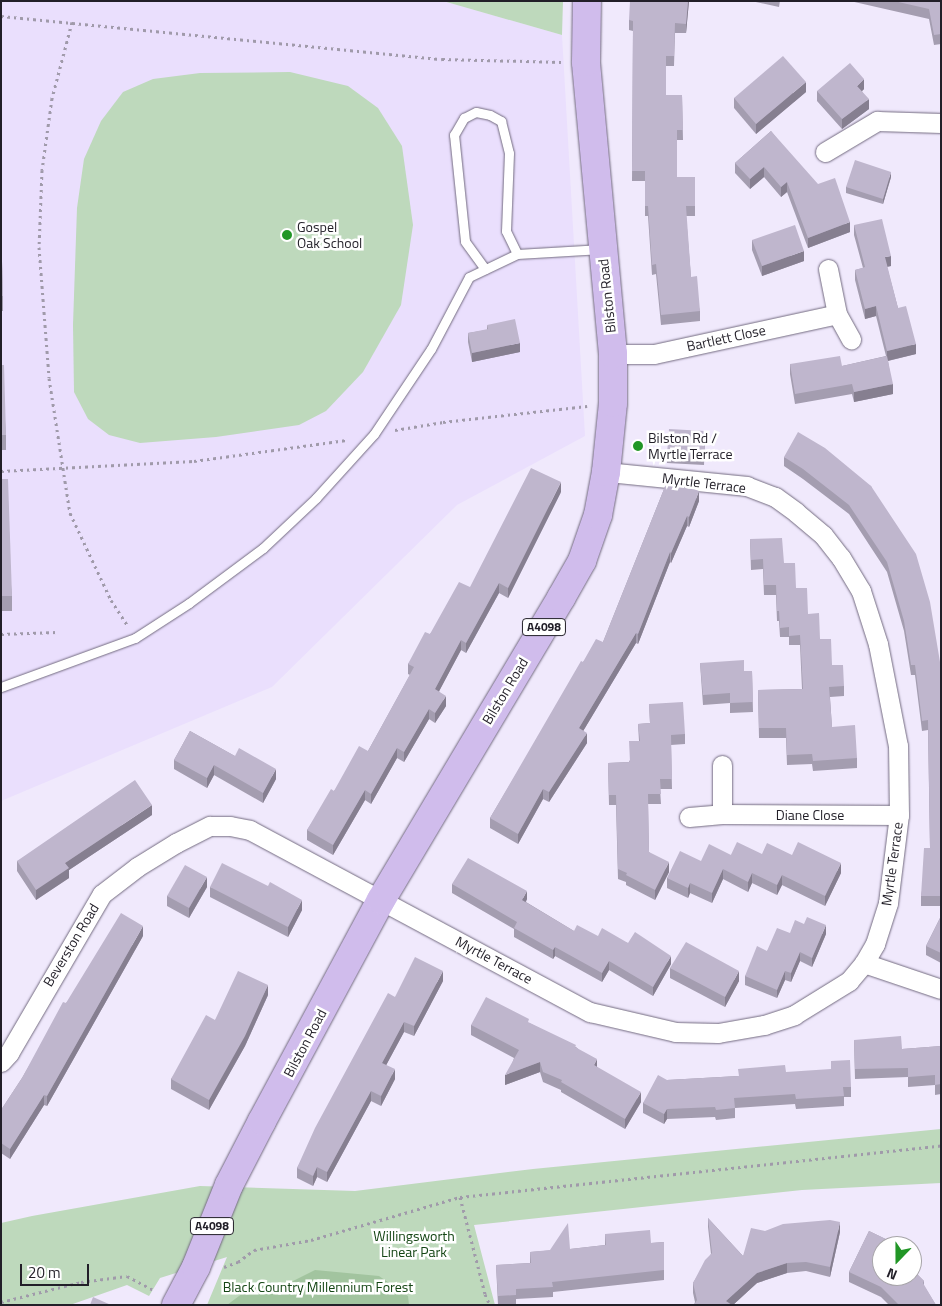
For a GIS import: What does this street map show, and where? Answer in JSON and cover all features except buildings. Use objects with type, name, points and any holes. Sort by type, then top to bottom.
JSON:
[{"type":"main road","name":"Bilston Road","points":[[193,1272],[229,1185],[381,900],[582,561],[598,515],[606,472],[613,403],[613,354],[586,62],[587,1]]},
{"type":"main road","name":"A4098","points":[[177,1304],[193,1272]]},
{"type":"street","points":[[824,152],[877,121],[941,123]]},
{"type":"street","points":[[828,269],[837,314],[851,339]]},
{"type":"street","name":"Bartlett Close","points":[[613,354],[654,354],[837,314]]},
{"type":"street","name":"Myrtle Terrace","points":[[381,900],[590,1012],[675,1032],[718,1033],[764,1026],[794,1015],[849,981],[864,963],[875,944],[888,903],[898,815],[898,746],[878,644],[861,591],[841,558],[823,535],[775,497],[747,486],[606,472]]},
{"type":"street","points":[[722,765],[722,814]]},
{"type":"street","name":"Diane Close","points":[[689,816],[722,814],[898,815]]},
{"type":"street","name":"Beverston Road","points":[[1,1062],[9,1053],[102,894],[160,852],[210,826],[230,826],[250,830],[381,900]]},
{"type":"street","points":[[864,963],[941,989]]},
{"type":"lane","points":[[485,269],[465,241],[454,135],[464,118],[476,112],[490,115],[500,122],[509,153],[506,231],[517,254]]},
{"type":"lane","points":[[1,687],[135,638],[189,602],[263,548],[316,498],[374,434],[431,349],[469,277],[517,254],[602,249]]},
{"type":"path","points":[[1,16],[442,59],[586,62]]},
{"type":"path","points":[[72,22],[52,98],[42,170],[39,247],[49,378],[70,513],[111,600],[135,638]]},
{"type":"path","points":[[1,471],[194,461],[330,444],[442,422],[613,403]]},
{"type":"path","points":[[1,634],[57,632]]},
{"type":"path","points":[[193,1272],[238,1262],[254,1250],[311,1240],[460,1197],[941,1146]]},
{"type":"path","points":[[460,1197],[485,1294],[490,1305]]},
{"type":"path","points":[[1,1302],[81,1282],[127,1276],[177,1304]]},
{"type":"shaded area","name":"Gospel Oak School","points":[[1,1],[443,1],[562,35],[585,436],[457,505],[272,687],[1,801]]},
{"type":"green space","points":[[443,1],[563,1],[562,35]]},
{"type":"green space","points":[[290,72],[348,86],[378,108],[402,146],[413,225],[401,305],[363,372],[326,411],[299,425],[216,437],[140,443],[109,435],[88,419],[74,392],[73,325],[77,208],[84,159],[101,121],[123,92],[153,79],[200,73]]},
{"type":"green space","name":"Willingsworth Linear Park","points":[[941,1129],[941,1183],[802,1190],[474,1225],[495,1305],[207,1305],[227,1257],[160,1278],[149,1296],[127,1285],[70,1305],[1,1305],[1,1223],[32,1216],[200,1186],[355,1191],[533,1169]]},
{"type":"green space","name":"Black Country Millennium Forest","points":[[315,1270],[379,1276],[408,1296],[409,1305],[227,1305],[259,1281],[285,1285]]},
{"type":"place","name":"Gospel Oak School","points":[[287,235]]},
{"type":"place","name":"Bilston Rd / Myrtle Terrace","points":[[638,446]]}]
